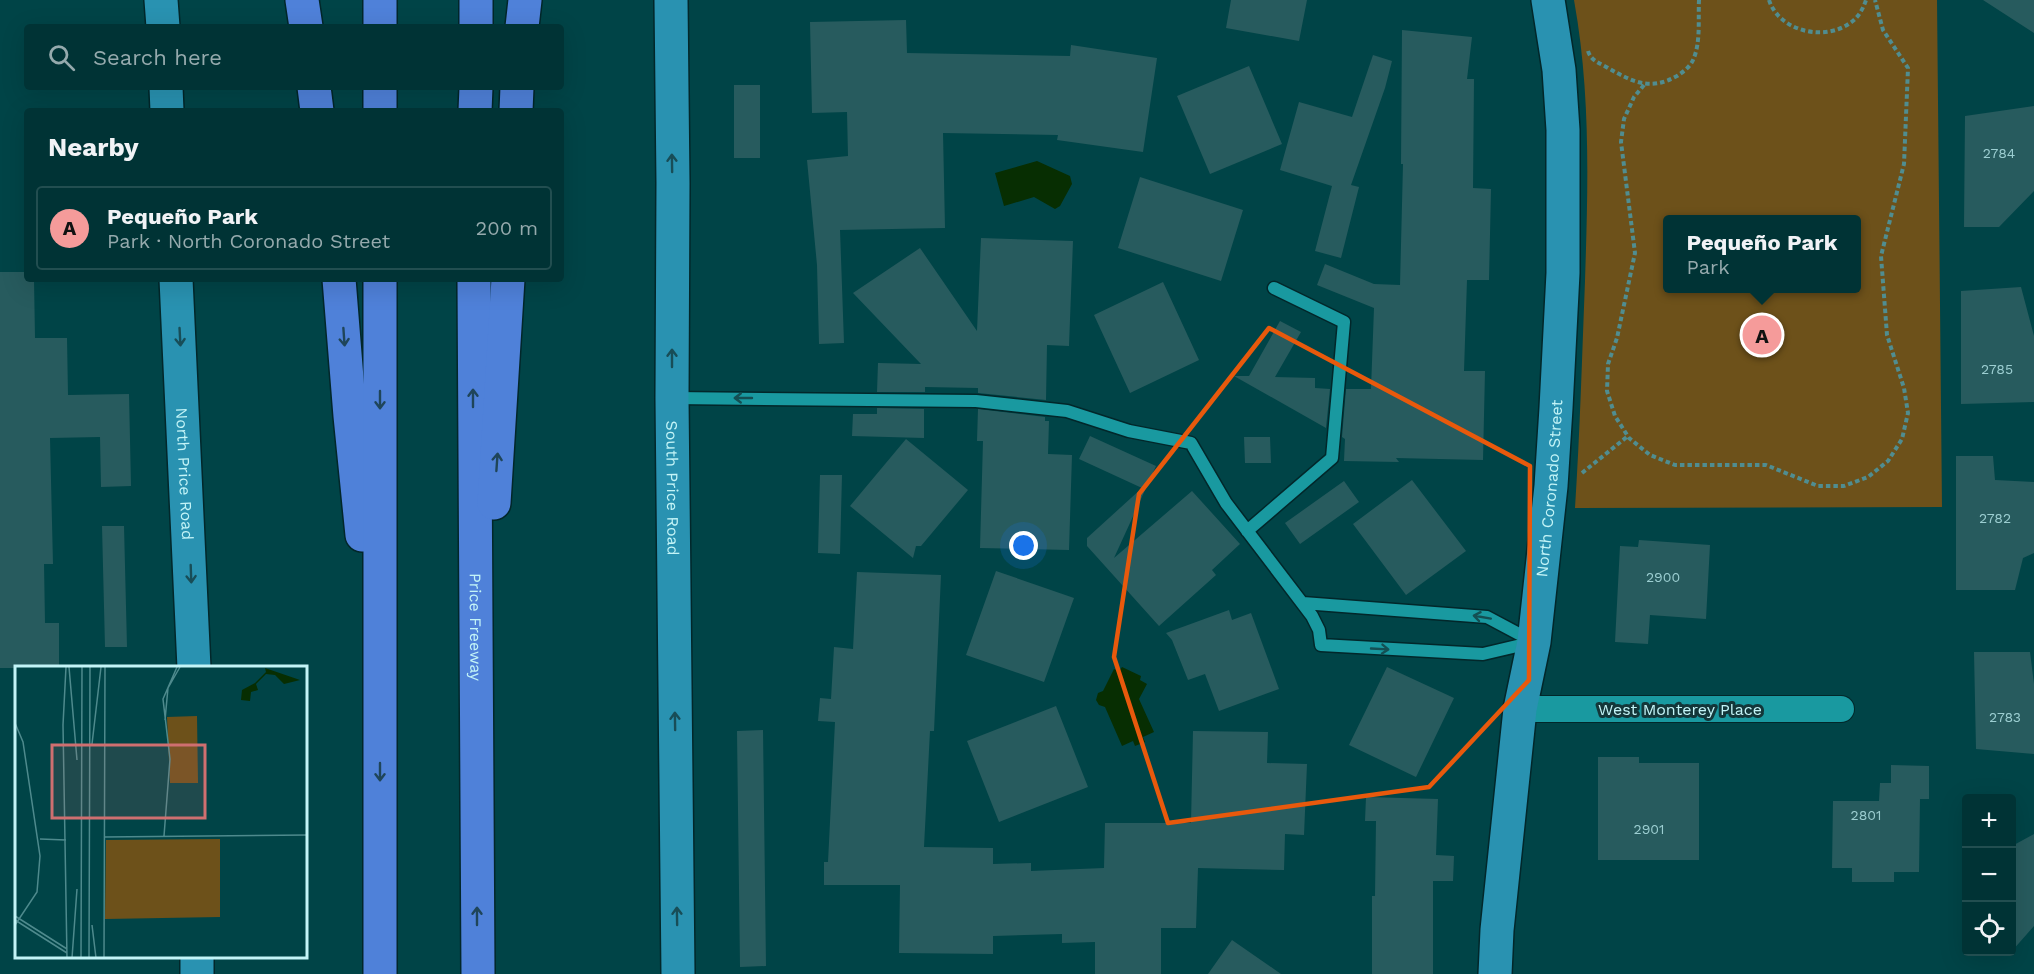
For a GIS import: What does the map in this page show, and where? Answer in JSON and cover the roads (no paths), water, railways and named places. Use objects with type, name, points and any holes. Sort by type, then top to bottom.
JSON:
[{"type":"highway","points":[[302,0],[306,24]]},
{"type":"highway","points":[[380,0],[380,24]]},
{"type":"highway","points":[[476,0],[476,24]]},
{"type":"highway","points":[[522,24],[525,0]]},
{"type":"highway","points":[[314,90],[317,108]]},
{"type":"highway","points":[[380,90],[380,108]]},
{"type":"highway","points":[[475,108],[476,90]]},
{"type":"highway","points":[[516,108],[517,90]]},
{"type":"highway","points":[[339,282],[350,416],[380,713]]},
{"type":"highway","points":[[380,282],[380,974]]},
{"type":"highway","name":"Price Freeway","points":[[474,282],[478,974]]},
{"type":"highway","points":[[477,772],[508,282]]},
{"type":"main road","points":[[161,0],[163,24]]},
{"type":"main road","name":"South Price Road","points":[[671,0],[672,398],[678,974]]},
{"type":"main road","name":"North Coronado Street","points":[[1495,974],[1497,930],[1520,709],[1534,642],[1550,500],[1562,285],[1563,130],[1558,70],[1548,0]]},
{"type":"main road","points":[[166,90],[167,108]]},
{"type":"main road","name":"North Price Road","points":[[176,282],[195,666]]},
{"type":"street","name":"West Monterey Place","points":[[1520,709],[1841,709]]},
{"type":"lane","points":[[1247,531],[1332,458],[1344,322],[1274,288]]},
{"type":"lane","points":[[672,398],[976,401],[1067,411],[1129,431],[1191,443],[1226,503],[1303,603],[1319,630],[1321,645],[1483,654],[1534,642]]},
{"type":"lane","points":[[1303,603],[1487,617],[1534,642]]},
{"type":"place","name":"Pequeño Park","points":[[1762,335]]}]
